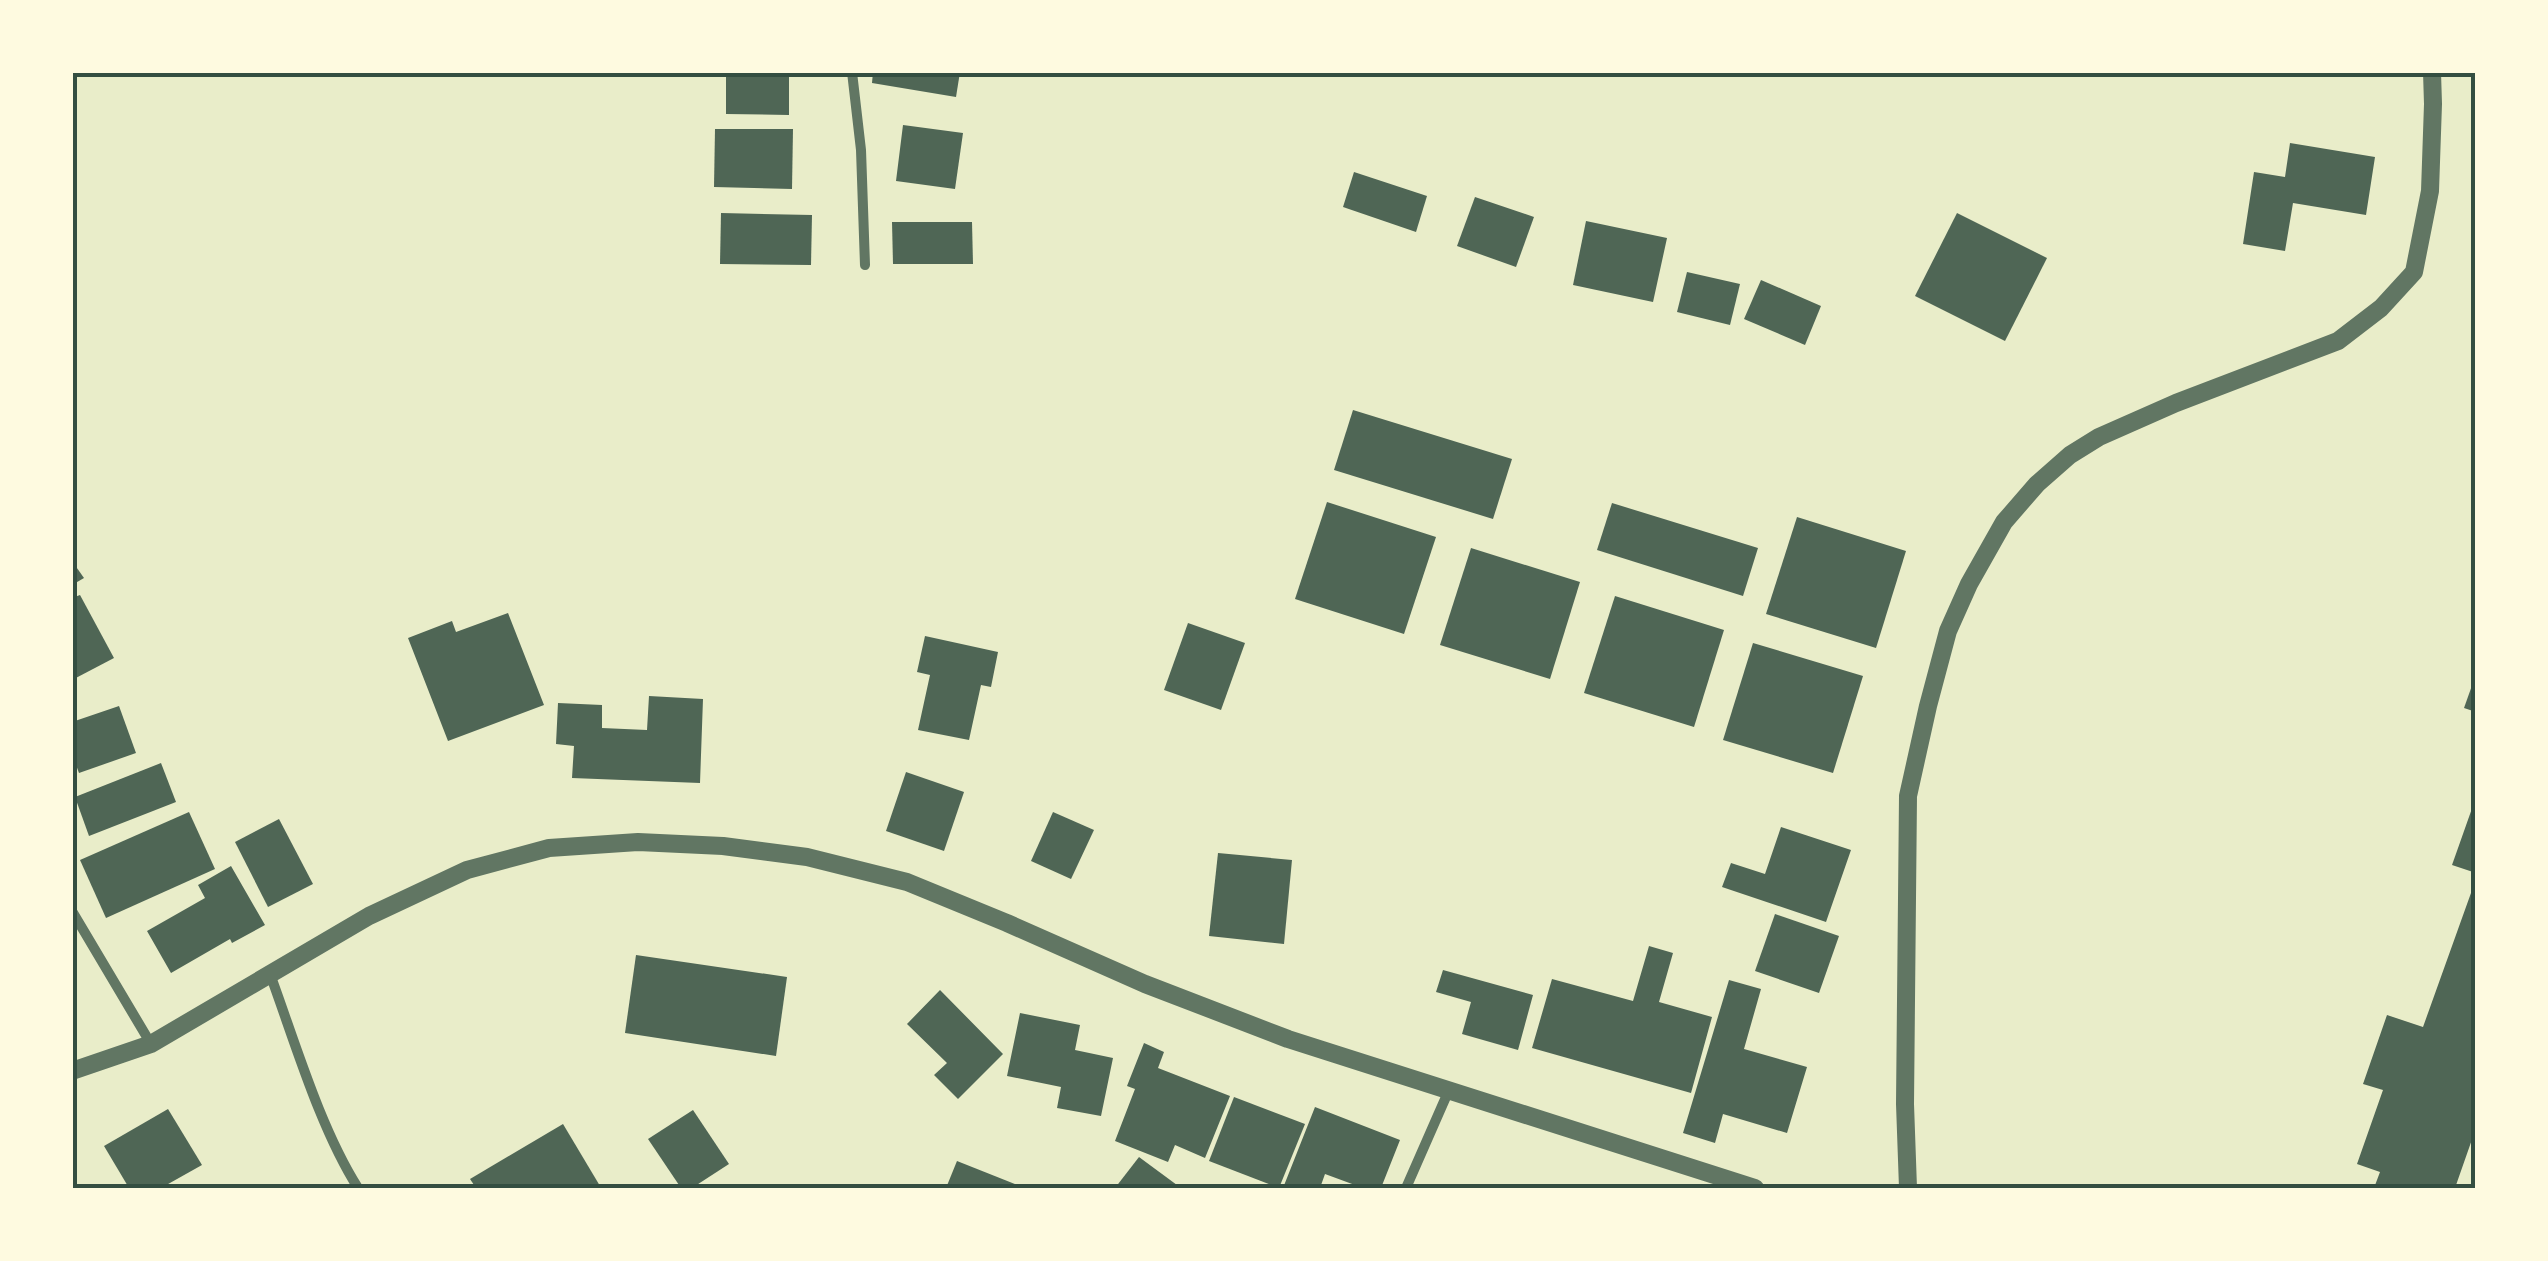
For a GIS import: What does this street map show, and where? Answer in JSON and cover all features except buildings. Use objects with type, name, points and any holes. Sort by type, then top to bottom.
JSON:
[{"type":"street","points":[[852,72],[861,150],[866,266]]},
{"type":"street","points":[[1908,1188],[1908,796],[1948,631],[1970,584],[2004,522],[2037,484],[2070,455],[2099,437],[2176,403],[2338,341],[2380,308],[2414,272],[2430,191],[2432,72]]},
{"type":"street","points":[[72,1071],[150,1044],[369,916],[467,870],[548,848],[638,842],[723,846],[807,857],[907,882],[1288,1039],[1755,1188]]},
{"type":"street","points":[[72,911],[150,1044]]},
{"type":"street","points":[[270,974],[314,1093],[358,1188]]},
{"type":"street","points":[[1406,1188],[1449,1089]]}]
